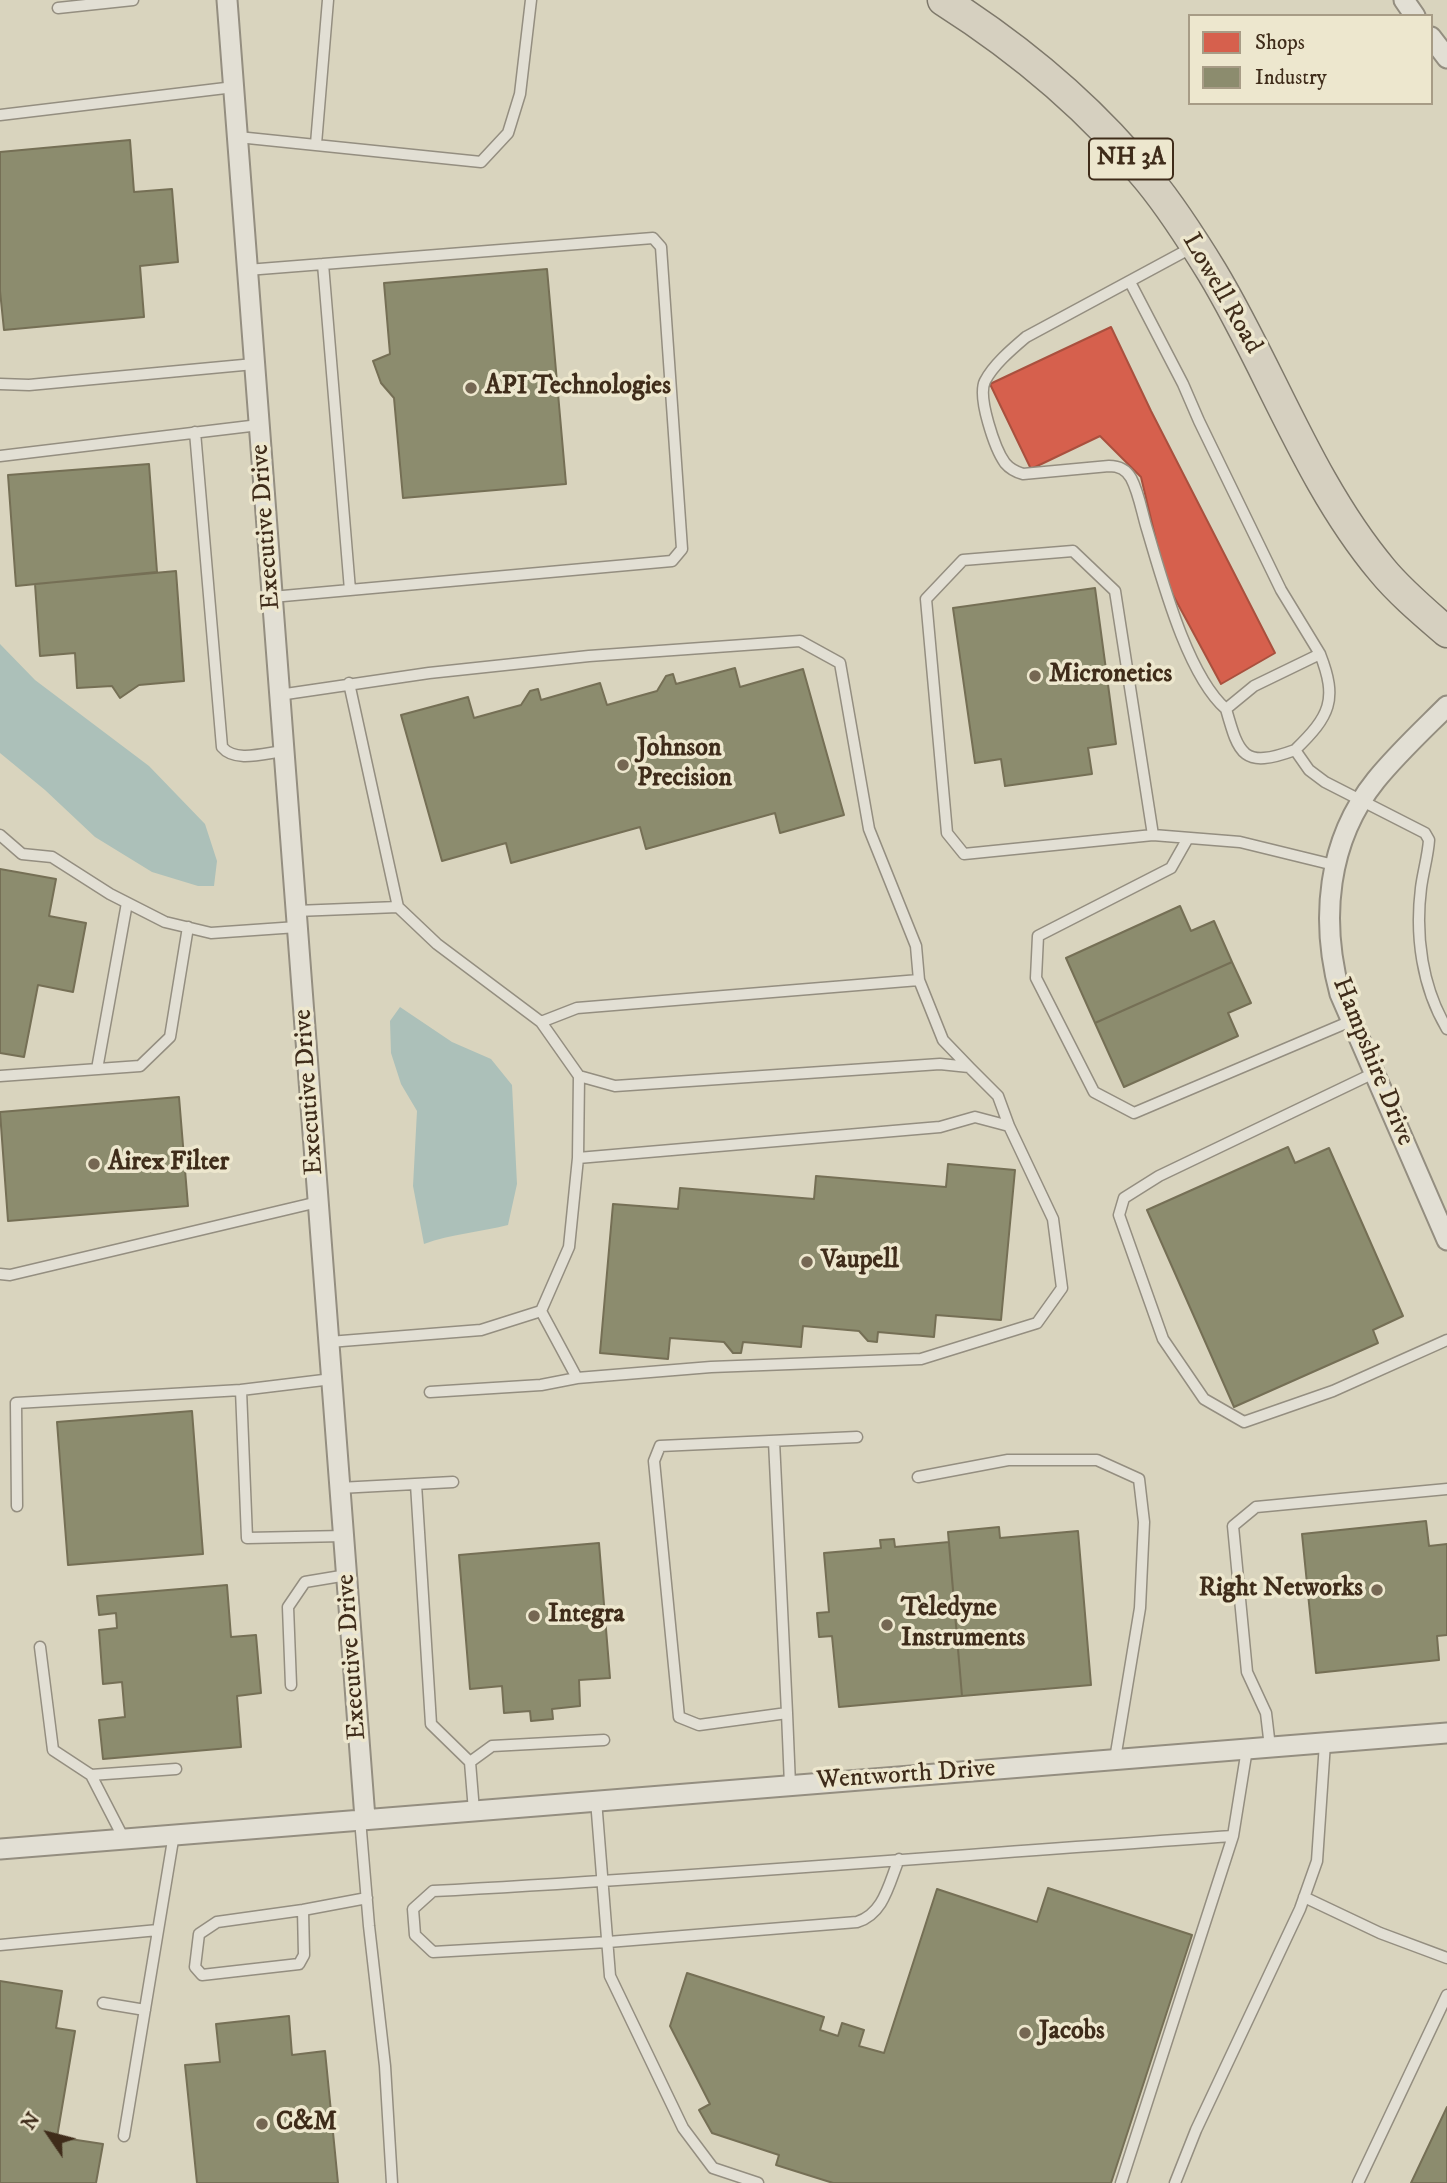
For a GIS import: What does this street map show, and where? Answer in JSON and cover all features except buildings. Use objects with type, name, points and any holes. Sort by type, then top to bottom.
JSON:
[{"type":"main road","name":"Lowell Road","points":[[943,0],[1017,51],[1070,96],[1112,137],[1150,181],[1227,298],[1325,486],[1350,526],[1382,571],[1447,632]]},
{"type":"street","name":"Executive Drive","points":[[227,0],[347,1575],[363,1819]]},
{"type":"street","points":[[1433,40],[1447,58]]},
{"type":"street","name":"Hampshire Drive","points":[[1447,706],[1376,780],[1350,821],[1334,865],[1329,915],[1331,947],[1340,994],[1447,1240]]},
{"type":"street","name":"Wentworth Drive","points":[[363,1819],[1447,1733]]},
{"type":"street","points":[[0,1849],[363,1819]]},
{"type":"lane","points":[[58,8],[133,0]]},
{"type":"lane","points":[[316,144],[328,0]]},
{"type":"lane","points":[[238,137],[481,162],[508,133],[520,94],[531,0]]},
{"type":"lane","points":[[0,114],[234,87]]},
{"type":"lane","points":[[247,270],[653,238],[661,247],[682,549],[672,561],[272,597]]},
{"type":"lane","points":[[1130,282],[1183,384],[1281,590],[1320,654],[1330,678],[1331,696],[1313,733],[1295,750],[1280,756],[1248,756],[1239,749],[1226,709],[1210,692],[1198,673],[1171,605],[1132,479],[1126,471],[1119,466],[1023,474],[1013,470],[1004,461],[982,405],[981,392],[986,379],[1007,353],[1026,337],[1195,246]]},
{"type":"lane","points":[[323,264],[350,590]]},
{"type":"lane","points":[[0,384],[29,385],[254,364]]},
{"type":"lane","points":[[0,456],[259,425]]},
{"type":"lane","points":[[195,432],[222,747],[227,754],[237,756],[284,751]]},
{"type":"lane","points":[[1153,835],[1115,591],[1073,551],[964,560],[926,599],[947,833],[964,854],[1153,835],[1240,842],[1334,865]]},
{"type":"lane","points":[[279,695],[349,683],[589,656],[800,641],[841,663],[869,829],[916,946],[919,979],[943,1040],[998,1096],[1052,1219],[1062,1288],[1037,1323],[920,1359],[711,1367],[577,1378],[541,1385],[430,1392]]},
{"type":"lane","points":[[1226,709],[1254,686],[1320,654]]},
{"type":"lane","points":[[329,1342],[481,1330],[541,1311],[569,1247],[578,1158],[579,1076],[541,1022],[437,944],[398,907],[349,683]]},
{"type":"lane","points":[[1295,750],[1309,770],[1325,782],[1425,833],[1429,840],[1419,915],[1422,953],[1432,1001],[1447,1029]]},
{"type":"lane","points":[[0,835],[22,854],[52,858],[127,903],[165,922],[211,933],[398,907]]},
{"type":"lane","points":[[1188,838],[1171,868],[1038,936],[1036,978],[1094,1093],[1133,1113],[1351,1021]]},
{"type":"lane","points":[[97,1069],[127,903]]},
{"type":"lane","points":[[0,1076],[140,1066],[170,1037],[188,927]]},
{"type":"lane","points":[[541,1022],[577,1008],[919,979]]},
{"type":"lane","points":[[579,1076],[615,1086],[940,1064],[969,1067]]},
{"type":"lane","points":[[1374,1073],[1159,1176],[1124,1198],[1119,1215],[1163,1339],[1204,1399],[1244,1422],[1333,1391],[1447,1340]]},
{"type":"lane","points":[[578,1158],[940,1127],[975,1117],[1009,1126]]},
{"type":"lane","points":[[0,1274],[10,1275],[318,1202]]},
{"type":"lane","points":[[541,1311],[577,1378]]},
{"type":"lane","points":[[17,1506],[16,1403],[241,1390],[332,1379]]},
{"type":"lane","points":[[241,1390],[247,1538],[344,1536]]},
{"type":"lane","points":[[787,1713],[699,1725],[679,1717],[654,1461],[660,1446],[857,1437]]},
{"type":"lane","points":[[774,1441],[790,1785]]},
{"type":"lane","points":[[918,1477],[1008,1460],[1097,1460],[1139,1479],[1144,1522],[1140,1608],[1115,1759]]},
{"type":"lane","points":[[339,1488],[453,1482]]},
{"type":"lane","points":[[416,1484],[430,1724],[470,1762],[474,1811]]},
{"type":"lane","points":[[1270,1747],[1266,1713],[1247,1672],[1233,1525],[1256,1507],[1447,1489]]},
{"type":"lane","points":[[291,1685],[288,1607],[305,1582],[347,1575]]},
{"type":"lane","points":[[40,1647],[53,1750],[92,1775],[124,1839]]},
{"type":"lane","points":[[470,1762],[492,1746],[604,1740]]},
{"type":"lane","points":[[1175,2183],[1196,2130],[1300,1909],[1317,1861],[1325,1742]]},
{"type":"lane","points":[[1121,2183],[1233,1836],[1247,1749]]},
{"type":"lane","points":[[92,1775],[176,1769]]},
{"type":"lane","points":[[596,1800],[610,1976],[683,2128],[713,2168],[758,2183]]},
{"type":"lane","points":[[363,1819],[367,1898],[385,2066],[392,2183]]},
{"type":"lane","points":[[124,2136],[174,1834]]},
{"type":"lane","points":[[899,1859],[880,1906],[868,1919],[857,1922],[608,1942],[432,1952],[415,1935],[413,1909],[433,1891],[603,1882],[899,1859],[1233,1836]]},
{"type":"lane","points":[[1304,1897],[1380,1933],[1447,1958]]},
{"type":"lane","points":[[303,1910],[304,1955],[299,1964],[202,1975],[195,1967],[199,1934],[217,1922],[367,1898]]},
{"type":"lane","points":[[0,1945],[158,1930]]},
{"type":"lane","points":[[1358,2183],[1447,1995]]},
{"type":"lane","points":[[103,2003],[145,2010]]},
{"type":"water","points":[[0,644],[35,680],[149,766],[205,824],[217,861],[214,886],[198,886],[152,872],[95,837],[0,753]]},
{"type":"water","points":[[400,1007],[452,1042],[491,1059],[512,1085],[517,1184],[508,1225],[424,1244],[413,1186],[417,1111],[401,1084],[391,1053],[390,1021]]},
{"type":"place","name":"API Technologies","points":[[471,388]]},
{"type":"place","name":"Micronetics","points":[[1035,676]]},
{"type":"place","name":"Johnson Precision","points":[[623,765]]},
{"type":"place","name":"Airex Filter","points":[[94,1164]]},
{"type":"place","name":"Vaupell","points":[[807,1262]]},
{"type":"place","name":"Right Networks","points":[[1377,1590]]},
{"type":"place","name":"Integra","points":[[534,1616]]},
{"type":"place","name":"Teledyne Instruments","points":[[887,1625]]},
{"type":"place","name":"Jacobs","points":[[1025,2033]]},
{"type":"place","name":"C&M","points":[[262,2124]]}]
